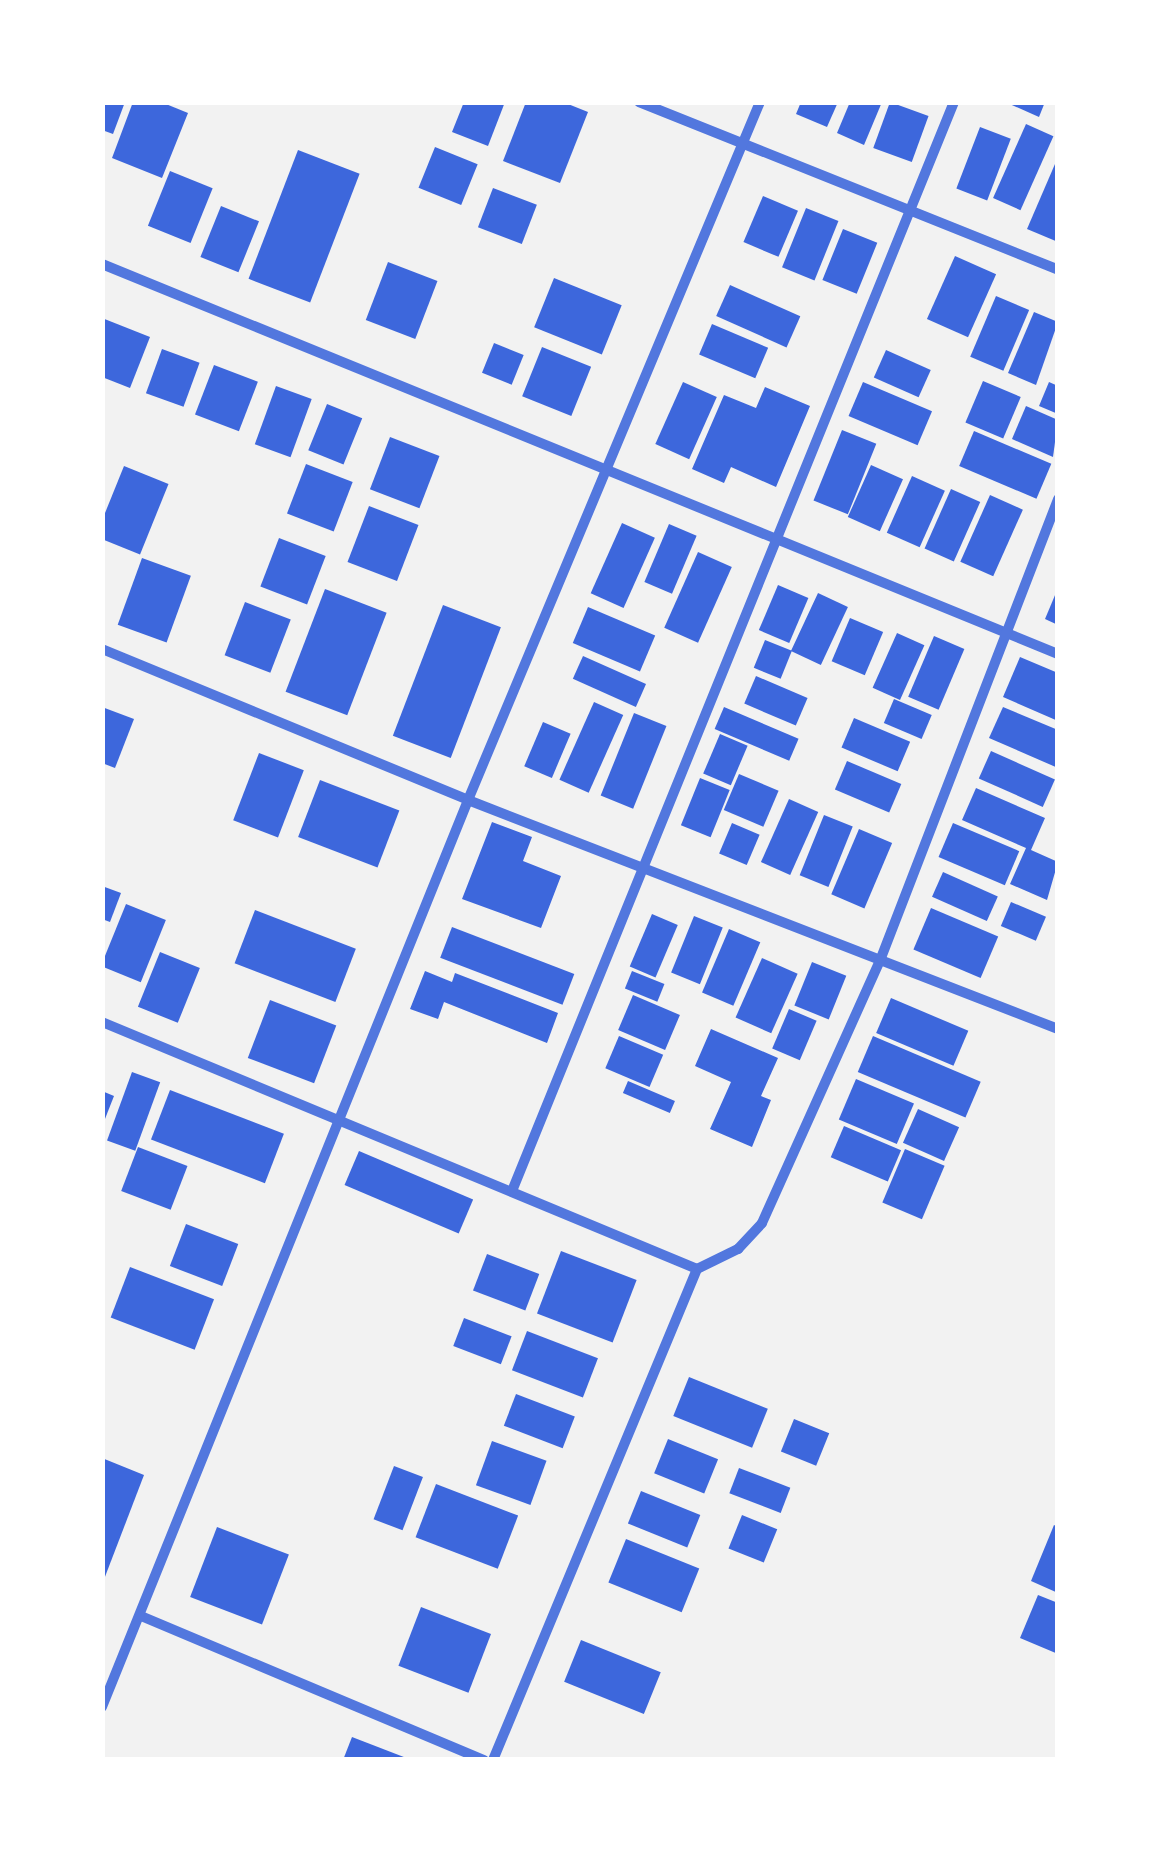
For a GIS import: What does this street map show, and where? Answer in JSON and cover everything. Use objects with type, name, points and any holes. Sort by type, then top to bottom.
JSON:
[{"type":"street","points":[[639,102],[1058,270]]},
{"type":"street","points":[[102,1707],[468,800],[760,102]]},
{"type":"street","points":[[512,1191],[773,538],[954,102]]},
{"type":"street","points":[[102,264],[1058,654]]},
{"type":"street","points":[[493,1760],[697,1269],[738,1249],[762,1223],[882,958],[1003,632],[1058,499]]},
{"type":"street","points":[[102,649],[468,800],[1058,1028]]},
{"type":"street","points":[[102,1022],[697,1269]]},
{"type":"street","points":[[140,1616],[484,1760]]},
{"type":"building","points":[[102,102],[125,102],[113,134],[102,130]]},
{"type":"building","points":[[133,102],[161,102],[188,113],[162,178],[112,158]]},
{"type":"building","points":[[464,102],[505,102],[488,146],[452,132]]},
{"type":"building","points":[[526,102],[563,102],[588,112],[560,183],[503,161]]},
{"type":"building","points":[[801,102],[838,102],[827,127],[796,114]]},
{"type":"building","points":[[850,102],[882,102],[864,145],[837,133]]},
{"type":"building","points":[[890,102],[929,116],[912,162],[873,148]]},
{"type":"building","points":[[1005,102],[1045,102],[1039,117]]},
{"type":"building","points":[[1026,124],[1053,136],[1020,210],[993,198]]},
{"type":"building","points":[[980,127],[1011,139],[987,200],[956,189]]},
{"type":"building","points":[[435,147],[478,164],[461,205],[419,188]]},
{"type":"building","points":[[298,150],[360,174],[310,302],[249,279]]},
{"type":"building","points":[[1058,157],[1058,242],[1027,229]]},
{"type":"building","points":[[170,171],[213,188],[191,243],[148,226]]},
{"type":"building","points":[[493,188],[537,205],[522,244],[478,227]]},
{"type":"building","points":[[763,196],[798,211],[778,257],[743,242]]},
{"type":"building","points":[[221,206],[259,221],[238,272],[200,257]]},
{"type":"building","points":[[806,208],[838,221],[814,280],[782,267]]},
{"type":"building","points":[[843,229],[877,243],[857,294],[822,280]]},
{"type":"building","points":[[955,256],[996,274],[968,337],[927,319]]},
{"type":"building","points":[[388,262],[437,281],[415,339],[366,320]]},
{"type":"building","points":[[554,278],[622,305],[602,354],[534,327]]},
{"type":"building","points":[[730,285],[800,316],[787,347],[716,316]]},
{"type":"building","points":[[996,296],[1029,310],[1003,371],[970,357]]},
{"type":"building","points":[[1034,312],[1058,322],[1036,385],[1008,373]]},
{"type":"building","points":[[102,318],[150,337],[130,388],[102,377]]},
{"type":"building","points":[[712,324],[768,348],[755,378],[699,354]]},
{"type":"building","points":[[494,343],[524,355],[512,385],[482,373]]},
{"type":"building","points":[[542,347],[591,367],[571,416],[522,396]]},
{"type":"building","points":[[162,349],[200,363],[184,407],[146,393]]},
{"type":"building","points":[[886,350],[931,370],[919,397],[874,377]]},
{"type":"building","points":[[214,365],[258,382],[239,431],[195,414]]},
{"type":"building","points":[[983,381],[1021,397],[1003,438],[965,422]]},
{"type":"building","points":[[683,382],[717,397],[689,459],[655,444]]},
{"type":"building","points":[[863,382],[932,411],[918,445],[849,416]]},
{"type":"building","points":[[1049,382],[1058,386],[1058,414],[1039,406]]},
{"type":"building","points":[[276,386],[312,399],[291,457],[255,444]]},
{"type":"building","points":[[765,387],[810,406],[776,487],[731,467],[724,483],[692,469],[724,395],[756,408]]},
{"type":"building","points":[[327,404],[362,418],[344,465],[308,450]]},
{"type":"building","points":[[1026,406],[1058,420],[1053,457],[1012,439]]},
{"type":"building","points":[[842,430],[876,444],[848,514],[814,500]]},
{"type":"building","points":[[974,431],[1051,464],[1036,499],[959,466]]},
{"type":"building","points":[[390,437],[439,456],[419,508],[370,489]]},
{"type":"building","points":[[306,464],[353,482],[334,531],[287,513]]},
{"type":"building","points":[[871,465],[903,479],[880,531],[848,517]]},
{"type":"building","points":[[124,466],[169,484],[140,554],[102,539],[102,520]]},
{"type":"building","points":[[912,476],[945,491],[920,547],[887,533]]},
{"type":"building","points":[[951,489],[980,502],[954,561],[925,548]]},
{"type":"building","points":[[990,495],[1023,510],[993,576],[960,562]]},
{"type":"building","points":[[369,506],[418,525],[397,581],[347,562]]},
{"type":"building","points":[[622,523],[655,538],[624,608],[591,593]]},
{"type":"building","points":[[669,524],[697,536],[672,594],[644,582]]},
{"type":"building","points":[[279,538],[326,556],[307,604],[260,587]]},
{"type":"building","points":[[698,552],[732,567],[698,643],[664,628]]},
{"type":"building","points":[[142,558],[191,576],[167,643],[118,625]]},
{"type":"building","points":[[778,585],[808,598],[789,643],[759,630]]},
{"type":"building","points":[[1058,588],[1058,625],[1045,619]]},
{"type":"building","points":[[325,589],[387,613],[347,715],[286,692]]},
{"type":"building","points":[[818,593],[848,607],[821,665],[791,651]]},
{"type":"building","points":[[245,602],[291,620],[270,673],[225,655]]},
{"type":"building","points":[[443,605],[501,627],[451,758],[393,736]]},
{"type":"building","points":[[588,607],[655,636],[640,671],[573,643]]},
{"type":"building","points":[[850,618],[883,632],[865,675],[832,661]]},
{"type":"building","points":[[897,633],[924,645],[900,700],[873,688]]},
{"type":"building","points":[[934,636],[964,649],[939,710],[908,697]]},
{"type":"building","points":[[765,640],[792,651],[781,679],[754,668]]},
{"type":"building","points":[[583,656],[646,684],[636,707],[573,679]]},
{"type":"building","points":[[1020,657],[1058,673],[1058,721],[1003,697]]},
{"type":"building","points":[[756,676],[808,698],[796,725],[744,704]]},
{"type":"building","points":[[894,699],[932,715],[922,739],[884,723]]},
{"type":"building","points":[[594,702],[623,715],[589,793],[559,780]]},
{"type":"building","points":[[102,707],[134,719],[115,768],[102,763]]},
{"type":"building","points":[[724,707],[799,739],[789,761],[715,729]]},
{"type":"building","points":[[1003,707],[1058,730],[1058,768],[989,738]]},
{"type":"building","points":[[634,713],[666,726],[633,809],[601,796]]},
{"type":"building","points":[[854,718],[910,742],[898,771],[841,747]]},
{"type":"building","points":[[543,722],[571,734],[552,778],[524,766]]},
{"type":"building","points":[[720,734],[748,746],[731,785],[703,774]]},
{"type":"building","points":[[991,751],[1055,779],[1043,807],[979,778]]},
{"type":"building","points":[[259,753],[304,770],[278,837],[233,820]]},
{"type":"building","points":[[847,761],[901,784],[889,813],[835,790]]},
{"type":"building","points":[[739,774],[779,791],[763,827],[724,810]]},
{"type":"building","points":[[700,778],[730,790],[711,837],[681,825]]},
{"type":"building","points":[[320,780],[399,810],[377,867],[298,837]]},
{"type":"building","points":[[976,788],[1045,818],[1031,850],[1058,862],[1047,900],[1010,884],[1026,848],[962,820]]},
{"type":"building","points":[[789,799],[818,812],[790,875],[761,862]]},
{"type":"building","points":[[824,815],[853,827],[828,887],[800,875]]},
{"type":"building","points":[[492,822],[532,837],[523,861],[561,876],[541,928],[462,899]]},
{"type":"building","points":[[732,823],[760,835],[747,865],[719,853]]},
{"type":"building","points":[[953,823],[1019,851],[1005,885],[939,857]]},
{"type":"building","points":[[859,829],[892,843],[864,908],[831,894]]},
{"type":"building","points":[[943,872],[998,896],[987,921],[932,897]]},
{"type":"building","points":[[102,886],[121,893],[110,922],[102,919]]},
{"type":"building","points":[[1011,902],[1046,917],[1036,941],[1001,926]]},
{"type":"building","points":[[126,904],[166,920],[141,982],[102,967]]},
{"type":"building","points":[[931,908],[998,937],[981,978],[913,949]]},
{"type":"building","points":[[255,910],[356,949],[335,1002],[235,963]]},
{"type":"building","points":[[652,914],[678,925],[656,977],[630,966]]},
{"type":"building","points":[[694,916],[723,928],[700,984],[671,973]]},
{"type":"building","points":[[452,927],[574,974],[562,1005],[440,958]]},
{"type":"building","points":[[729,929],[760,942],[733,1006],[702,993]]},
{"type":"building","points":[[160,952],[200,968],[178,1023],[138,1007]]},
{"type":"building","points":[[762,958],[798,974],[771,1033],[736,1017]]},
{"type":"building","points":[[812,962],[846,976],[829,1019],[794,1006]]},
{"type":"building","points":[[425,971],[452,982],[455,973],[558,1013],[547,1043],[444,1002],[438,1019],[410,1009]]},
{"type":"building","points":[[632,971],[664,984],[657,1002],[625,989]]},
{"type":"building","points":[[633,995],[680,1015],[665,1050],[618,1030]]},
{"type":"building","points":[[891,998],[968,1031],[953,1066],[876,1033]]},
{"type":"building","points":[[270,1000],[336,1025],[314,1083],[248,1058]]},
{"type":"building","points":[[789,1009],[817,1021],[800,1060],[772,1049]]},
{"type":"building","points":[[711,1029],[778,1058],[761,1096],[771,1100],[752,1147],[710,1129],[731,1082],[695,1066]]},
{"type":"building","points":[[619,1036],[663,1055],[650,1087],[605,1068]]},
{"type":"building","points":[[873,1036],[981,1082],[965,1118],[858,1072]]},
{"type":"building","points":[[132,1072],[160,1082],[135,1151],[107,1141]]},
{"type":"building","points":[[856,1079],[914,1104],[897,1144],[839,1120]]},
{"type":"building","points":[[628,1081],[675,1101],[670,1113],[623,1093]]},
{"type":"building","points":[[170,1090],[284,1134],[265,1183],[151,1139]]},
{"type":"building","points":[[102,1091],[114,1096],[103,1124],[102,1124]]},
{"type":"building","points":[[918,1109],[959,1127],[944,1161],[903,1143]]},
{"type":"building","points":[[844,1126],[901,1150],[888,1182],[831,1157]]},
{"type":"building","points":[[138,1147],[187,1166],[171,1210],[121,1191]]},
{"type":"building","points":[[905,1149],[945,1166],[922,1219],[882,1202]]},
{"type":"building","points":[[359,1151],[473,1199],[459,1234],[345,1185]]},
{"type":"building","points":[[186,1224],[238,1244],[222,1286],[170,1266]]},
{"type":"building","points":[[561,1251],[637,1280],[613,1343],[537,1314]]},
{"type":"building","points":[[487,1254],[539,1274],[525,1310],[473,1290]]},
{"type":"building","points":[[130,1267],[214,1299],[195,1350],[111,1317]]},
{"type":"building","points":[[464,1318],[512,1336],[501,1364],[453,1346]]},
{"type":"building","points":[[527,1331],[598,1358],[583,1397],[512,1370]]},
{"type":"building","points":[[689,1377],[768,1409],[752,1448],[673,1416]]},
{"type":"building","points":[[516,1394],[575,1417],[563,1448],[504,1426]]},
{"type":"building","points":[[794,1419],[829,1433],[816,1466],[781,1451]]},
{"type":"building","points":[[668,1439],[718,1459],[704,1494],[654,1473]]},
{"type":"building","points":[[492,1441],[547,1461],[530,1505],[476,1485]]},
{"type":"building","points":[[102,1458],[144,1475],[103,1582],[102,1582]]},
{"type":"building","points":[[394,1466],[423,1477],[403,1530],[374,1519]]},
{"type":"building","points":[[739,1468],[790,1488],[781,1513],[729,1493]]},
{"type":"building","points":[[436,1484],[518,1516],[498,1569],[416,1537]]},
{"type":"building","points":[[641,1491],[700,1515],[687,1547],[628,1523]]},
{"type":"building","points":[[742,1515],[777,1529],[764,1563],[729,1548]]},
{"type":"building","points":[[1054,1525],[1058,1527],[1058,1593],[1031,1581]]},
{"type":"building","points":[[217,1527],[289,1555],[262,1625],[190,1597]]},
{"type":"building","points":[[626,1539],[699,1569],[682,1612],[608,1583]]},
{"type":"building","points":[[1038,1595],[1058,1603],[1058,1654],[1020,1638]]},
{"type":"building","points":[[421,1607],[491,1634],[468,1693],[398,1666]]},
{"type":"building","points":[[581,1640],[661,1672],[644,1714],[564,1682]]},
{"type":"building","points":[[352,1737],[409,1759],[409,1760],[343,1760]]}]
